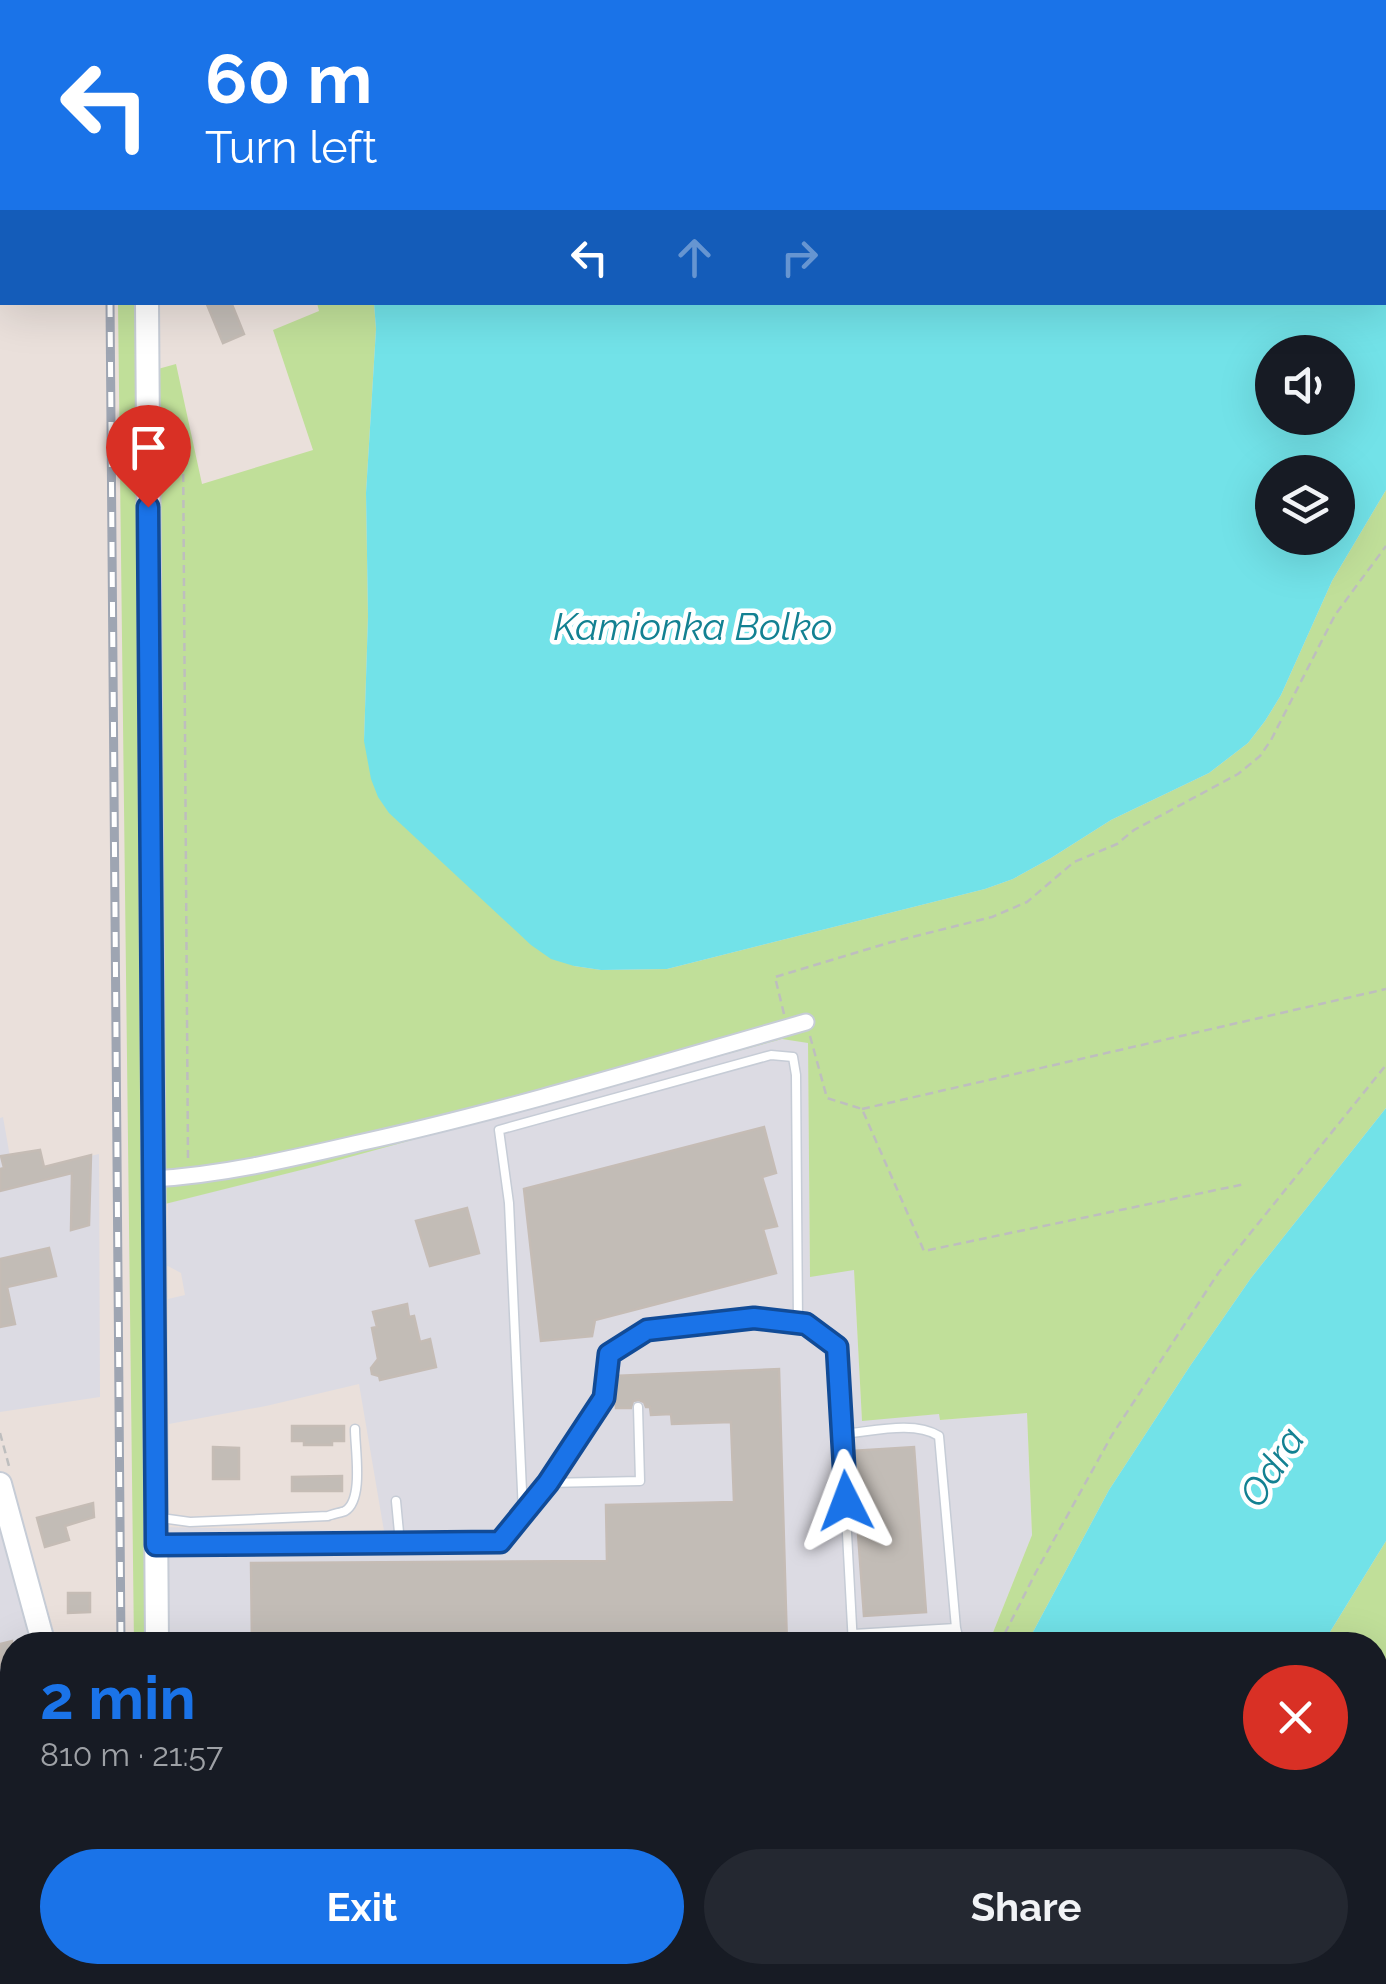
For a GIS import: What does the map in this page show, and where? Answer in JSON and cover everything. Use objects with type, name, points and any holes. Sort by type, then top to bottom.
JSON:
[{"type":"main road","points":[[146,305],[157,1632]]},
{"type":"main road","points":[[0,1484],[7,1540],[39,1632]]},
{"type":"street","points":[[152,1179],[188,1177],[434,1126],[806,1022]]},
{"type":"lane","points":[[523,1513],[509,1203],[499,1130],[771,1055],[793,1057],[798,1322]]},
{"type":"lane","points":[[156,1545],[500,1542],[548,1483],[604,1398],[609,1354],[647,1330],[754,1318],[798,1322],[837,1347],[853,1632]]},
{"type":"lane","points":[[548,1483],[640,1481],[638,1407]]},
{"type":"lane","points":[[842,1434],[912,1428],[930,1430],[940,1436],[957,1632]]},
{"type":"lane","points":[[156,1518],[190,1522],[344,1512],[354,1499],[357,1484],[354,1429]]},
{"type":"lane","points":[[396,1501],[400,1543]]},
{"type":"lane","points":[[887,1632],[956,1628]]},
{"type":"path","points":[[162,400],[182,444],[188,1177]]},
{"type":"path","points":[[788,1028],[775,977],[992,917],[1027,902],[1074,862],[1117,844],[1134,830],[1238,774],[1260,756],[1271,740],[1336,615],[1386,546]]},
{"type":"path","points":[[806,1022],[827,1098],[862,1109],[1386,988]]},
{"type":"path","points":[[1006,1632],[1112,1435],[1218,1272],[1386,1064]]},
{"type":"path","points":[[862,1109],[924,1251],[1245,1184]]},
{"type":"shaded area","points":[[782,1039],[808,1042],[810,1276],[854,1269],[862,1420],[939,1414],[941,1420],[1027,1413],[1032,1535],[993,1632],[157,1632],[156,1527],[384,1531],[359,1384],[169,1424],[168,1299],[185,1295],[181,1273],[166,1265],[168,1203]]},
{"type":"shaded area","points":[[3,1117],[13,1174],[99,1154],[100,1397],[0,1412]]},
{"type":"shaded area","points":[[0,1484],[40,1632],[0,1632]]},
{"type":"green space","points":[[118,305],[147,305],[147,372],[176,364],[202,484],[313,450],[273,330],[319,311],[318,305],[374,305],[366,493],[364,741],[574,966],[601,970],[667,969],[985,889],[1013,879],[1111,820],[1209,773],[1248,743],[1265,721],[1281,695],[1332,581],[1347,555],[1355,555],[1355,542],[1386,490],[1386,1108],[1251,1278],[1190,1366],[1109,1490],[1033,1632],[993,1632],[1032,1535],[1027,1413],[940,1420],[939,1414],[862,1421],[854,1270],[810,1277],[808,1043],[782,1039],[153,1207],[157,1632],[134,1632]]},
{"type":"green space","points":[[1386,1541],[1386,1632],[1330,1632]]},
{"type":"water","name":"Kamionka Bolko","points":[[374,305],[1386,305],[1386,490],[1355,542],[1355,455],[1255,455],[1255,555],[1347,555],[1281,695],[1248,743],[1209,773],[1111,820],[1013,879],[667,969],[601,970],[551,959],[389,813],[378,797],[364,741],[366,493]]},
{"type":"water","name":"Odra","points":[[1386,1108],[1386,1541],[1330,1632],[1033,1632],[1109,1490],[1251,1278]]},
{"type":"building","points":[[207,305],[232,305],[244,334],[223,343]]},
{"type":"building","points":[[764,1127],[776,1173],[762,1177],[777,1226],[763,1229],[776,1273],[595,1320],[592,1336],[541,1341],[524,1189]]},
{"type":"building","points":[[40,1150],[44,1167],[91,1155],[89,1225],[71,1230],[72,1173],[0,1191],[0,1169],[4,1168],[1,1156]]},
{"type":"building","points":[[467,1208],[479,1253],[430,1266],[416,1221]]},
{"type":"building","points":[[49,1248],[56,1276],[7,1287],[15,1324],[0,1327],[0,1259]]},
{"type":"building","points":[[407,1304],[420,1342],[430,1339],[436,1367],[380,1380],[371,1368],[378,1359],[373,1312]]},
{"type":"building","points":[[779,1369],[787,1632],[252,1632],[251,1563],[607,1561],[606,1505],[734,1502],[731,1422],[672,1424],[671,1414],[651,1415],[650,1407],[639,1400],[633,1401],[631,1408],[616,1408],[614,1376]]},
{"type":"building","points":[[292,1426],[344,1426],[344,1441],[304,1445],[304,1441],[292,1441]]},
{"type":"building","points":[[213,1447],[239,1448],[239,1479],[213,1479]]},
{"type":"building","points":[[914,1447],[926,1612],[864,1616],[852,1451]]},
{"type":"building","points":[[342,1476],[342,1491],[292,1491],[292,1477]]},
{"type":"building","points":[[93,1503],[94,1517],[65,1526],[69,1540],[45,1547],[37,1518]]},
{"type":"building","points":[[68,1593],[90,1593],[90,1612],[68,1613]]},
{"type":"railway","points":[[110,305],[121,1632]]},
{"type":"route","points":[[148,507],[156,1545],[500,1542],[548,1483],[604,1398],[609,1354],[647,1330],[754,1318],[806,1324],[837,1347],[846,1501]]}]
